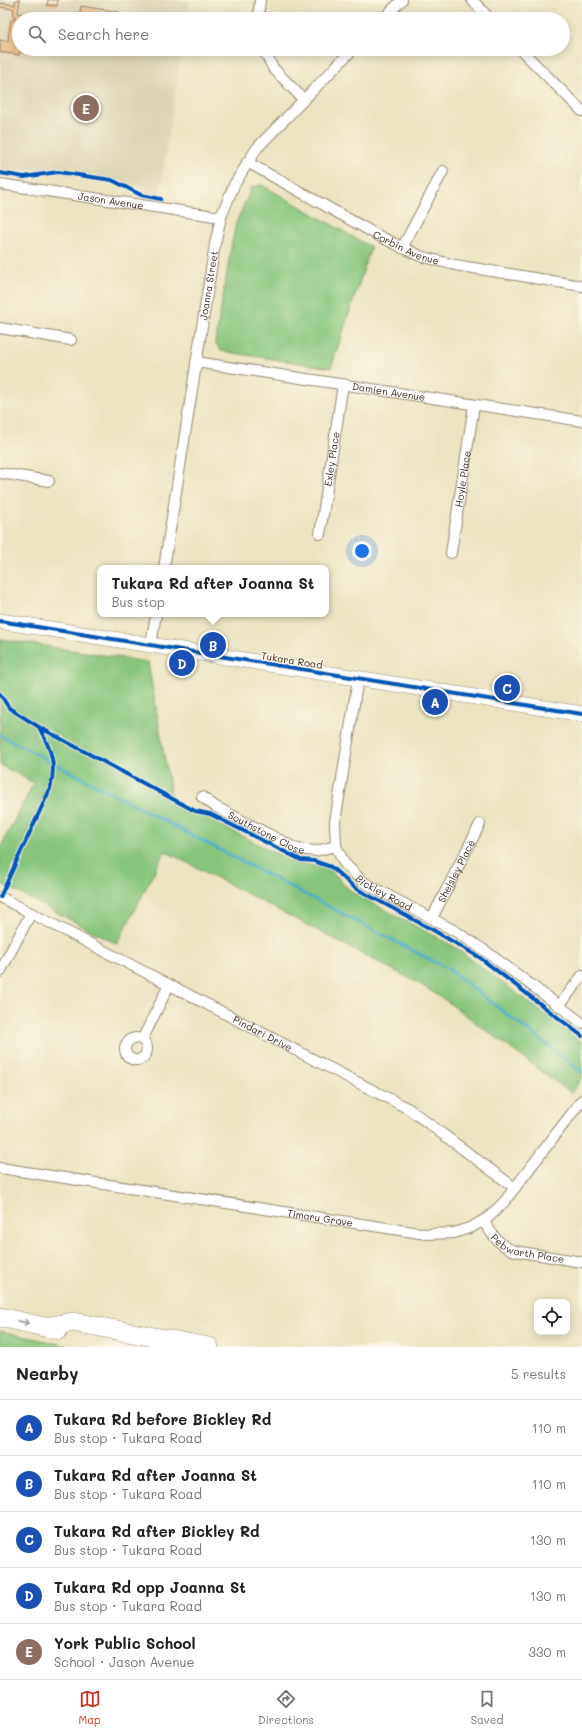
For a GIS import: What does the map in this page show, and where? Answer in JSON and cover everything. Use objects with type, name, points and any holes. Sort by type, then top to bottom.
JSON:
[{"type":"highway","points":[[0,1317],[136,1347]]},
{"type":"highway","points":[[45,1327],[73,1322],[209,1347]]},
{"type":"street","points":[[259,12],[260,0]]},
{"type":"street","points":[[390,12],[402,0]]},
{"type":"street","points":[[472,0],[483,12]]},
{"type":"street","points":[[267,56],[273,68],[304,99]]},
{"type":"street","name":"Joanna Street","points":[[164,565],[215,244],[221,217],[234,185],[247,162],[266,137],[346,56]]},
{"type":"street","points":[[527,56],[582,111]]},
{"type":"street","name":"Corbin Avenue","points":[[247,162],[402,248],[420,256],[448,264],[582,286]]},
{"type":"street","points":[[402,248],[443,171]]},
{"type":"street","name":"Jason Avenue","points":[[0,184],[221,217]]},
{"type":"street","points":[[0,328],[71,340]]},
{"type":"street","name":"Damien Avenue","points":[[196,362],[582,421]]},
{"type":"street","name":"Exley Place","points":[[320,534],[343,384]]},
{"type":"street","name":"Hoyle Place","points":[[451,553],[474,405]]},
{"type":"street","points":[[0,473],[49,481]]},
{"type":"street","points":[[151,645],[156,617]]},
{"type":"street","name":"Tukara Road","points":[[0,621],[582,714]]},
{"type":"street","name":"Bickley Road","points":[[358,679],[335,822],[336,846],[344,863],[360,880],[432,918],[487,952],[582,1023]]},
{"type":"street","name":"Southstone Close","points":[[202,797],[216,807],[297,849],[316,851],[336,846]]},
{"type":"street","name":"Shelsley Place","points":[[432,918],[480,824]]},
{"type":"street","name":"Pindari Drive","points":[[0,897],[409,1109],[515,1188]]},
{"type":"street","points":[[0,972],[30,913]]},
{"type":"street","points":[[559,1006],[582,976]]},
{"type":"street","points":[[142,1040],[169,985]]},
{"type":"street","name":"Timaru Grove","points":[[0,1168],[426,1234],[454,1233],[483,1220],[499,1207],[582,1100]]},
{"type":"street","name":"Pebworth Place","points":[[483,1220],[496,1240],[507,1248],[515,1251],[582,1262]]},
{"type":"shaded area","points":[[0,0],[190,0],[188,12],[12,12],[12,56],[181,56],[159,197],[145,195],[146,187],[21,167],[20,174],[0,171]]},
{"type":"green space","points":[[262,185],[371,247],[331,368],[221,351],[215,343],[236,223],[252,187]]},
{"type":"green space","points":[[0,639],[148,662],[172,800],[293,862],[314,866],[322,864],[331,869],[344,885],[355,894],[453,946],[582,1042],[582,1078],[571,1093],[448,1002],[420,984],[165,851],[117,944],[0,883],[0,848],[34,783],[0,765]]},
{"type":"green space","points":[[0,1331],[73,1347],[0,1347]]},
{"type":"building","points":[[15,0],[20,0],[18,12],[14,12],[14,9],[0,7],[0,3],[15,5]]},
{"type":"building","points":[[48,0],[58,0],[57,6],[47,5]]},
{"type":"building","points":[[81,6],[119,12],[80,12]]},
{"type":"building","points":[[11,20],[12,54],[0,52],[0,40],[8,41]]},
{"type":"waterway","points":[[0,735],[448,969],[582,1072]]},
{"type":"cycle path","points":[[0,173],[24,177],[58,172],[112,180],[141,195],[161,199]]},
{"type":"cycle path","points":[[0,621],[582,714]]},
{"type":"cycle path","points":[[0,694],[9,708],[39,727],[195,811],[210,814],[301,860],[314,861],[331,867],[355,888],[433,930],[479,957],[582,1036]]},
{"type":"cycle path","points":[[0,897],[50,789],[53,772],[52,757],[39,727]]},
{"type":"place","name":"York Public School","points":[[86,108]]},
{"type":"place","name":"Tukara Rd after Joanna St","points":[[213,645]]},
{"type":"place","name":"Tukara Rd opp Joanna St","points":[[182,663]]},
{"type":"place","name":"Tukara Rd after Bickley Rd","points":[[507,688]]},
{"type":"place","name":"Tukara Rd before Bickley Rd","points":[[435,702]]}]
